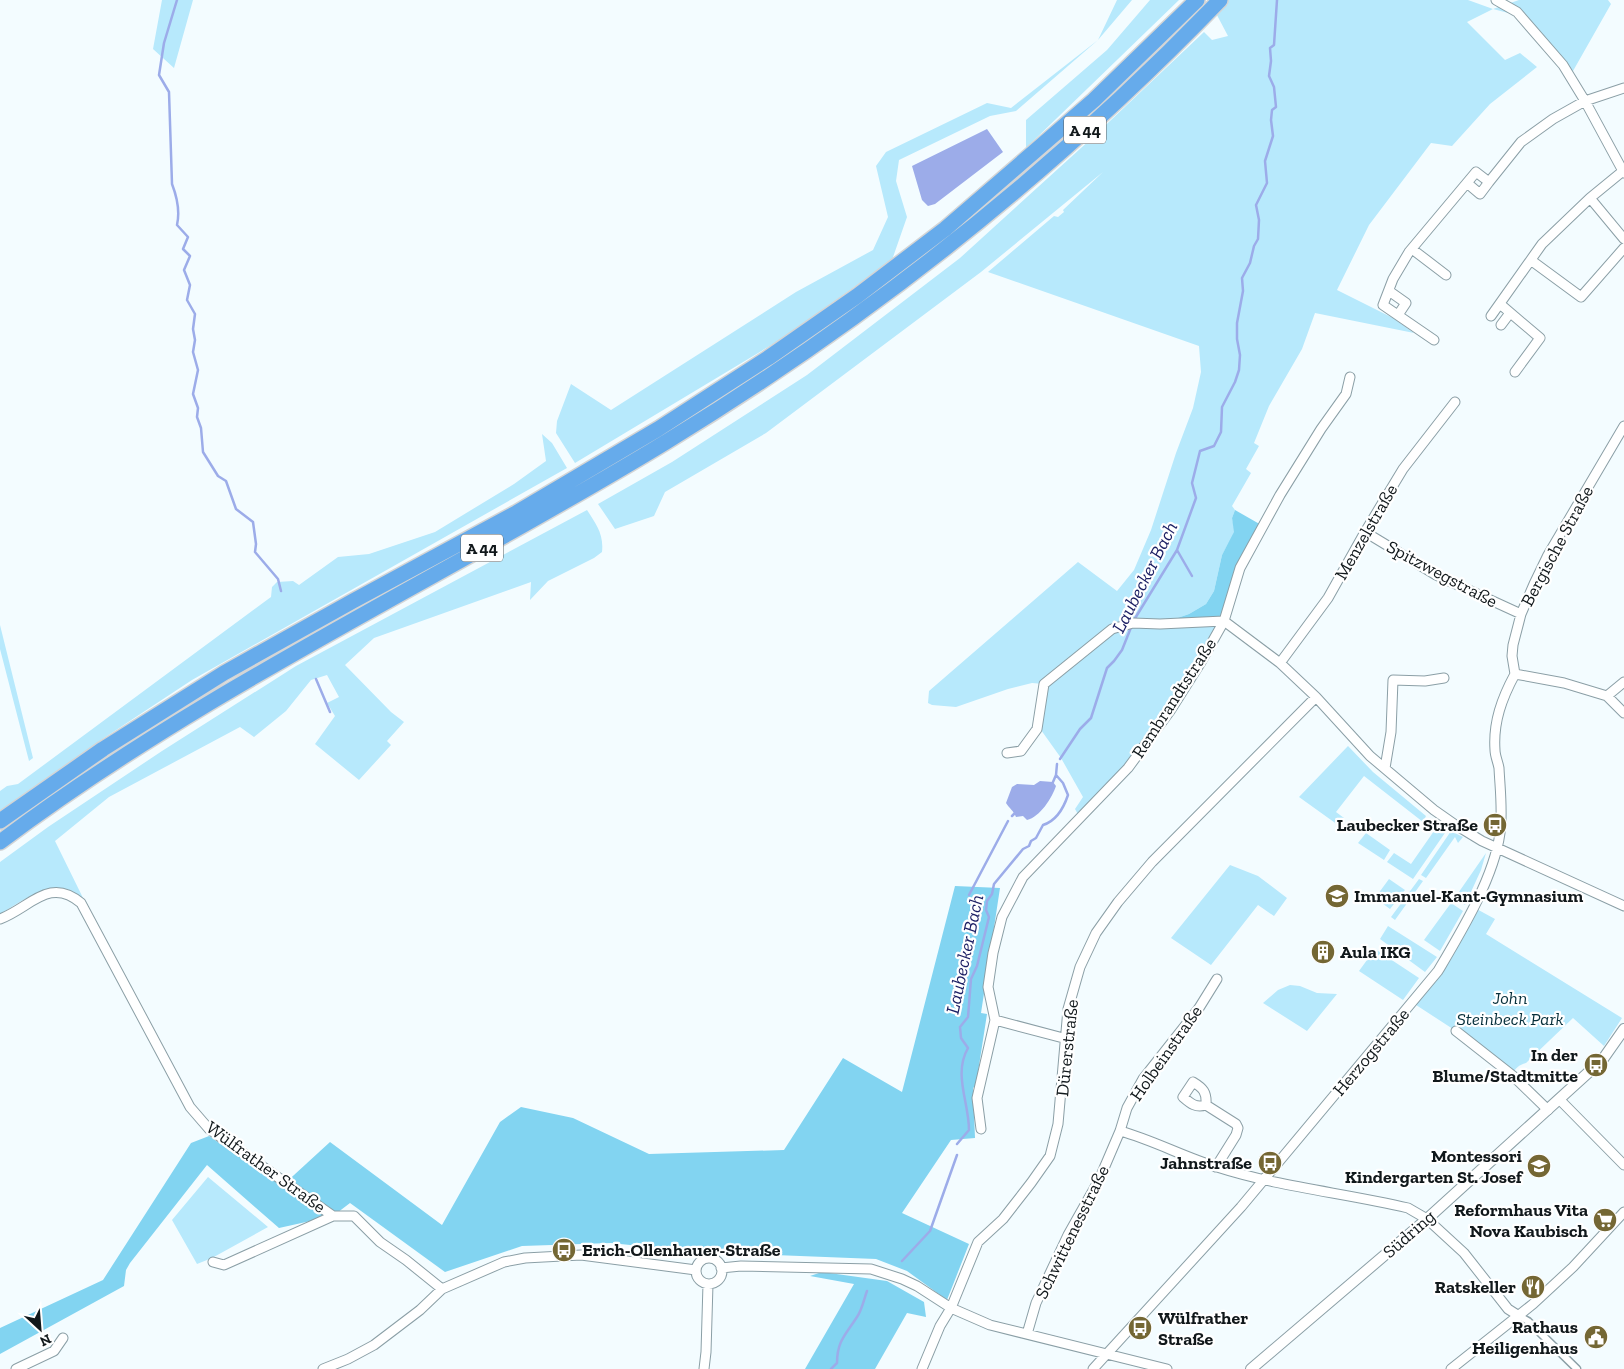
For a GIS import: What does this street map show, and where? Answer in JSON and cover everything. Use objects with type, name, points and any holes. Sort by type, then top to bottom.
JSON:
[{"type":"highway","name":"A 44","points":[[0,842],[115,761],[230,690],[580,493],[778,372],[955,241],[1026,182],[1105,112],[1220,0]]},
{"type":"highway","name":"A 44","points":[[0,821],[103,749],[224,673],[353,600],[516,513],[658,429],[768,358],[857,296],[945,229],[1094,100],[1197,1]]},
{"type":"street","points":[[1491,316],[1532,261],[1542,244],[1590,198],[1624,172],[1564,65],[1517,12],[1496,0]]},
{"type":"street","points":[[1466,183],[1480,194],[1521,142],[1553,118],[1585,101],[1624,88]]},
{"type":"street","points":[[1434,340],[1383,305],[1393,279],[1412,249],[1466,183],[1476,172],[1489,182]]},
{"type":"street","points":[[1590,198],[1624,239]]},
{"type":"street","points":[[1532,261],[1580,297],[1624,248]]},
{"type":"street","points":[[1412,249],[1446,275]]},
{"type":"street","points":[[1389,291],[1406,304],[1398,315]]},
{"type":"street","points":[[1500,304],[1540,338],[1515,372]]},
{"type":"street","points":[[1501,325],[1510,313]]},
{"type":"street","name":"Rembrandtstraße","points":[[995,1020],[988,987],[993,953],[1002,917],[1023,877],[1128,768],[1170,711],[1201,662],[1224,620],[1240,568],[1280,496],[1346,394],[1350,377]]},
{"type":"street","name":"Menzelstraße","points":[[1280,663],[1328,598],[1402,469],[1455,402]]},
{"type":"street","name":"Bergische Straße","points":[[1515,674],[1512,656],[1521,614],[1548,554],[1624,426]]},
{"type":"street","name":"Spitzwegstraße","points":[[1365,532],[1436,575],[1521,614]]},
{"type":"street","points":[[1007,753],[1021,751],[1037,729],[1044,684],[1112,629],[1133,623],[1160,624],[1224,620],[1280,663],[1316,697],[1370,756],[1434,810],[1475,837],[1624,906]]},
{"type":"street","points":[[1515,674],[1564,683],[1607,696],[1624,713]]},
{"type":"street","name":"Herzogstraße","points":[[1093,1369],[1197,1256],[1264,1179],[1438,971],[1456,941],[1496,858],[1501,826],[1498,766],[1494,750],[1498,711],[1505,692],[1515,674]]},
{"type":"street","points":[[1385,768],[1391,732],[1394,680],[1425,681],[1444,678]]},
{"type":"street","points":[[1607,696],[1624,682]]},
{"type":"street","name":"Dürerstraße","points":[[922,1369],[940,1326],[952,1308],[978,1242],[1003,1219],[1050,1156],[1058,1124],[1067,1039],[1068,1009],[1080,967],[1096,933],[1118,902],[1152,862],[1316,697]]},
{"type":"street","name":"Wülfrather Straße","points":[[0,919],[36,899],[57,891],[70,894],[81,903],[190,1107],[209,1129],[333,1216],[354,1216],[380,1242],[442,1289]]},
{"type":"street","name":"Holbeinstraße","points":[[1120,1131],[1127,1108],[1143,1079],[1199,1008],[1217,979]]},
{"type":"street","points":[[982,1129],[977,1098],[995,1020],[1067,1039]]},
{"type":"street","name":"Südring","points":[[1251,1369],[1427,1219],[1548,1110],[1603,1058],[1624,1029]]},
{"type":"street","points":[[1456,1031],[1512,1075],[1548,1110]]},
{"type":"street","points":[[1559,1099],[1624,1165]]},
{"type":"street","points":[[1206,1105],[1236,1124],[1238,1128],[1236,1135],[1216,1167]]},
{"type":"street","points":[[1120,1131],[1143,1137],[1216,1167],[1264,1179],[1403,1207],[1427,1219],[1464,1253],[1508,1309],[1528,1321],[1574,1368]]},
{"type":"street","name":"Schwittenesstraße","points":[[1027,1334],[1036,1303],[1068,1235],[1099,1180],[1120,1131]]},
{"type":"street","points":[[1451,1369],[1519,1316],[1573,1266],[1624,1212]]},
{"type":"street","points":[[214,1262],[224,1265],[333,1216]]},
{"type":"street","points":[[323,1369],[374,1346],[420,1310],[442,1289],[504,1262],[525,1258],[581,1256],[696,1270]]},
{"type":"street","points":[[708,1258],[714,1259],[721,1268],[719,1279],[714,1283],[708,1284],[699,1279],[696,1270],[702,1260],[708,1258]]},
{"type":"street","points":[[721,1268],[741,1266],[872,1269],[902,1279],[952,1308],[990,1324],[1167,1369]]},
{"type":"street","points":[[704,1369],[708,1284]]},
{"type":"street","points":[[16,1369],[54,1351],[63,1338]]},
{"type":"green space","points":[[162,0],[193,0],[174,68],[153,49]]},
{"type":"green space","points":[[1117,0],[1132,0],[1098,40]]},
{"type":"green space","points":[[1150,0],[1179,0],[1026,148],[1026,120],[1107,50]]},
{"type":"green space","points":[[1209,0],[1468,0],[1493,9],[1467,22],[1505,60],[1520,53],[1537,67],[1490,104],[1452,146],[1431,143],[1369,225],[1337,290],[1393,318],[1414,333],[1315,313],[1302,349],[1269,406],[1254,443],[1259,446],[1246,469],[1251,473],[1232,506],[1235,510],[1232,518],[1235,532],[1222,555],[1214,591],[1206,604],[1189,614],[1163,623],[1224,621],[1128,768],[1080,818],[1075,809],[1083,797],[1061,758],[1041,730],[1044,684],[1032,683],[1008,689],[956,707],[928,703],[929,691],[1078,562],[1117,591],[1134,570],[1151,530],[1193,408],[1201,372],[1199,346],[988,272],[1054,216],[1058,217],[1064,212],[1063,210],[1103,172],[981,272],[766,433],[665,492],[654,516],[615,529],[598,504],[672,462],[807,375],[960,258],[1092,138],[1204,32],[1212,40],[1228,36]]},
{"type":"green space","points":[[1519,0],[1608,0],[1611,4],[1573,71],[1564,70],[1516,15],[1493,9]]},
{"type":"green space","points":[[1098,40],[1016,111],[990,116],[899,160],[896,181],[907,217],[892,260],[783,338],[575,463],[556,433],[557,421],[571,384],[611,410],[796,292],[873,250],[888,217],[876,166],[886,152],[987,103],[1011,108]]},
{"type":"green space","points":[[542,434],[552,443],[567,468],[192,680],[104,738],[0,812],[0,791],[7,786],[18,784],[271,597],[272,587],[277,582],[293,581],[299,585],[338,557],[369,554],[435,532],[514,484],[546,461]]},
{"type":"green space","points":[[587,510],[601,534],[602,552],[594,558],[548,581],[530,600],[531,582],[374,638],[345,665],[391,712],[404,722],[387,741],[391,745],[359,780],[315,744],[335,716],[327,703],[339,697],[327,675],[311,680],[286,711],[254,737],[240,727],[109,797],[55,841],[85,902],[69,890],[51,889],[24,899],[0,914],[0,862],[48,827],[162,751],[296,666]]},
{"type":"green space","points":[[0,625],[33,758],[29,761],[0,649]]},
{"type":"green space","points":[[1348,746],[1373,772],[1426,816],[1423,822],[1364,776],[1336,812],[1344,818],[1338,825],[1299,797]]},
{"type":"green space","points":[[1432,821],[1447,830],[1413,879],[1387,862],[1394,853],[1411,864],[1434,831],[1428,826]]},
{"type":"green space","points":[[1451,831],[1463,837],[1458,843],[1455,837],[1426,878],[1421,875]]},
{"type":"green space","points":[[1366,833],[1390,850],[1384,860],[1358,843]]},
{"type":"green space","points":[[1486,853],[1481,870],[1465,905],[1454,899]]},
{"type":"green space","points":[[1230,865],[1258,876],[1287,898],[1274,916],[1258,905],[1211,965],[1171,938]]},
{"type":"green space","points":[[1389,879],[1405,890],[1390,909],[1375,898]]},
{"type":"green space","points":[[1419,879],[1423,881],[1395,920],[1391,917]]},
{"type":"green space","points":[[1451,903],[1463,911],[1440,951],[1424,940]]},
{"type":"green space","name":"John Steinbeck Park","points":[[1473,907],[1495,919],[1486,934],[1622,1018],[1604,1046],[1573,1018],[1526,1063],[1514,1070],[1512,1075],[1456,1031],[1413,1003],[1438,971]]},
{"type":"green space","points":[[1388,926],[1437,957],[1425,972],[1380,939]]},
{"type":"green space","points":[[1375,949],[1419,978],[1403,1000],[1359,971]]},
{"type":"green space","points":[[1290,985],[1300,986],[1317,993],[1337,994],[1307,1031],[1263,1003],[1278,990]]},
{"type":"green space","points":[[208,1177],[268,1227],[212,1258],[197,1264],[172,1220]]},
{"type":"shaded area","points":[[987,129],[1003,152],[935,204],[928,206],[922,200],[912,166]]},
{"type":"shaded area","points":[[1235,510],[1263,526],[1240,568],[1224,621],[1160,624],[1189,614],[1206,604],[1214,591],[1222,555],[1234,532],[1232,518]]},
{"type":"shaded area","points":[[1040,781],[1053,782],[1056,786],[1052,796],[1041,811],[1032,818],[1027,820],[1023,816],[1016,817],[1006,803],[1012,787],[1017,784],[1034,785]]},
{"type":"shaded area","points":[[955,886],[1000,888],[981,1013],[987,1014],[976,1085],[973,1088],[975,1138],[951,1140],[902,1213],[969,1244],[947,1300],[907,1271],[876,1259],[697,1252],[611,1243],[522,1246],[445,1272],[350,1203],[333,1216],[279,1228],[207,1165],[130,1263],[126,1270],[124,1286],[0,1354],[0,1328],[103,1280],[191,1143],[209,1136],[282,1186],[330,1142],[442,1225],[500,1122],[521,1107],[573,1118],[649,1154],[784,1150],[843,1058],[902,1092]]},
{"type":"shaded area","points":[[822,1272],[887,1281],[924,1302],[926,1317],[907,1313],[875,1369],[805,1369],[854,1284],[810,1276]]},
{"type":"waterway","points":[[177,0],[164,43],[159,75],[169,92],[172,184],[178,204],[177,225],[188,237],[183,249],[190,256],[184,270],[190,285],[187,300],[195,314],[193,352],[198,370],[193,394],[198,408],[197,417],[201,428],[203,452],[218,476],[226,481],[236,509],[253,522],[256,544],[255,552],[278,579],[281,591]]},
{"type":"waterway","name":"Laubecker Bach","points":[[1134,620],[1177,550],[1196,498],[1192,483],[1200,451],[1214,446],[1221,432],[1222,407],[1239,370],[1240,355],[1237,323],[1243,291],[1242,278],[1250,263],[1254,246],[1258,239],[1259,220],[1256,205],[1267,183],[1265,161],[1273,136],[1272,110],[1276,107],[1274,87],[1269,76],[1270,48],[1274,45],[1277,0]]},
{"type":"waterway","points":[[1177,550],[1192,576]]},
{"type":"waterway","name":"Laubecker Bach","points":[[1060,759],[1080,729],[1091,718],[1107,668],[1122,650],[1132,625]]},
{"type":"waterway","points":[[316,679],[330,712]]},
{"type":"waterway","name":"Laubecker Bach","points":[[957,1144],[969,1130],[962,1078],[962,1068],[968,1048],[961,1038],[960,1027],[968,1017],[971,979],[977,966],[989,917],[986,910],[987,901],[992,894],[994,884],[1023,849],[1029,846],[1031,841],[1036,838],[1043,825],[1056,817],[1064,804],[1068,795],[1063,783],[1056,775],[1057,764]]},
{"type":"waterway","name":"Laubecker Bach","points":[[1053,782],[1056,775]]},
{"type":"waterway","points":[[1012,816],[1015,813]]},
{"type":"waterway","points":[[969,895],[1008,821]]},
{"type":"waterway","name":"Laubecker Bach","points":[[902,1261],[930,1231],[957,1155]]},
{"type":"waterway","name":"Laubecker Bach","points":[[831,1369],[837,1363],[840,1343],[859,1314],[867,1291]]},
{"type":"place","name":"Laubecker Straße","points":[[1495,825]]},
{"type":"place","name":"Immanuel-Kant-Gymnasium","points":[[1337,896]]},
{"type":"place","name":"Aula IKG","points":[[1323,952]]},
{"type":"place","name":"In der Blume/Stadtmitte","points":[[1596,1065]]},
{"type":"place","name":"Jahnstraße","points":[[1270,1163]]},
{"type":"place","name":"Montessori Kindergarten St. Josef","points":[[1539,1166]]},
{"type":"place","name":"Reformhaus Vita Nova Kaubisch","points":[[1605,1220]]},
{"type":"place","name":"Erich-Ollenhauer-Straße","points":[[564,1250]]},
{"type":"place","name":"Ratskeller","points":[[1533,1287]]},
{"type":"place","name":"Wülfrather Straße","points":[[1140,1328]]},
{"type":"place","name":"Rathaus Heiligenhaus","points":[[1596,1337]]}]
